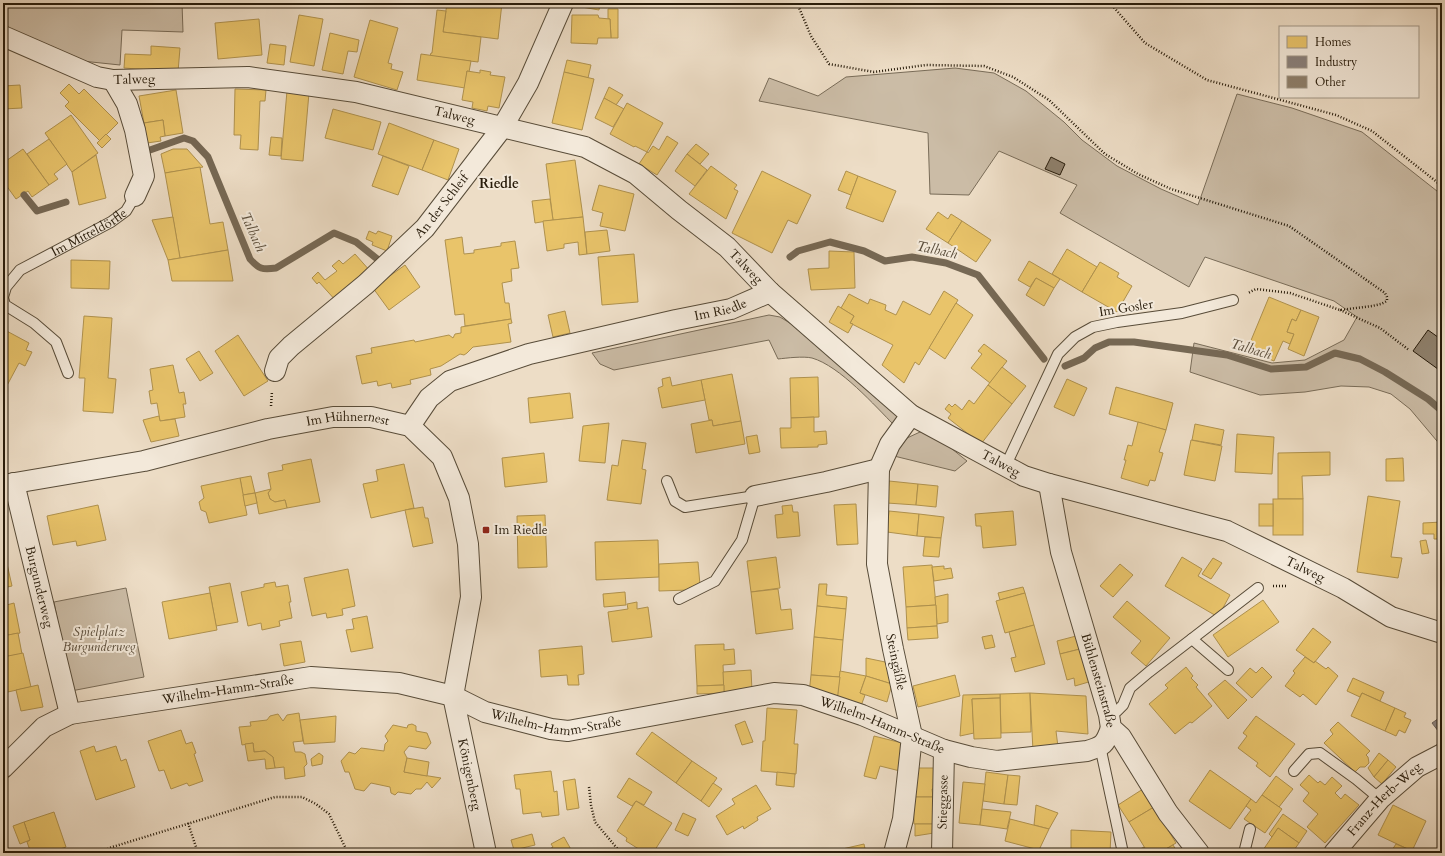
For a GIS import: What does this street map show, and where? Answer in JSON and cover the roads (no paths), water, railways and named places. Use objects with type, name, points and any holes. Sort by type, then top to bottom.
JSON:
[{"type":"street","name":"An der Schleif","points":[[274,371],[279,358],[291,346],[366,284],[425,228],[502,128],[528,83],[563,3]]},
{"type":"street","name":"Talweg","points":[[3,36],[97,77],[113,80],[248,76],[356,92],[585,147],[636,174],[727,247],[770,292],[911,415],[1024,476],[1227,531],[1343,588],[1391,617],[1442,633]]},
{"type":"street","name":"Im Mitteldörfle","points":[[113,80],[127,104],[135,130],[144,176],[135,196]]},
{"type":"street","name":"Im Riedle","points":[[410,426],[429,398],[450,381],[529,354],[676,320],[731,309],[770,292]]},
{"type":"street","name":"Steingäßle","points":[[894,853],[902,819],[912,736],[877,564],[879,469],[890,444],[911,415]]},
{"type":"street","name":"Im Hühnernest","points":[[9,484],[144,461],[268,429],[333,417],[371,417],[410,426]]},
{"type":"street","points":[[410,426],[442,457],[459,498],[468,544],[471,597],[453,696]]},
{"type":"street","points":[[754,496],[826,482],[879,469]]},
{"type":"street","name":"Burgunderweg","points":[[9,484],[70,714]]},
{"type":"street","name":"Bühlensteinstraße","points":[[1049,484],[1061,552],[1110,722],[1121,737],[1168,813],[1198,853]]},
{"type":"street","name":"Wilhelm-Hamm-Straße","points":[[3,768],[44,727],[70,714],[311,677],[399,684],[453,696],[485,712],[551,729],[568,731],[774,692],[803,695],[862,715],[944,750],[997,761],[1087,751],[1100,746]]},
{"type":"street","name":"Königenberg","points":[[453,696],[486,853]]},
{"type":"street","points":[[1100,746],[1107,739],[1110,722]]},
{"type":"street","name":"Stieggasse","points":[[942,853],[944,750]]},
{"type":"street","name":"Franz-Herb-Weg","points":[[1334,853],[1380,799],[1418,768],[1442,754]]},
{"type":"lane","name":"Im Mitteldörfle","points":[[68,373],[56,342],[34,323],[5,305],[3,298],[6,287],[20,270],[111,222],[126,211],[135,196]]},
{"type":"lane","name":"Im Gosler","points":[[1006,465],[1058,354],[1075,338],[1092,327],[1116,322],[1182,313],[1233,300]]},
{"type":"lane","points":[[668,481],[674,501],[685,507],[754,496],[742,540],[715,581],[679,599]]},
{"type":"lane","points":[[1110,722],[1117,711],[1124,705],[1130,688],[1258,588]]},
{"type":"lane","points":[[1192,639],[1228,670]]},
{"type":"lane","points":[[1100,746],[1123,853]]},
{"type":"lane","points":[[1294,771],[1309,754],[1320,753],[1356,779],[1380,799]]},
{"type":"lane","points":[[1244,853],[1250,829]]},
{"type":"waterway","name":"Talbach","points":[[150,150],[184,138],[193,141],[208,157],[250,259],[258,267],[264,269],[276,268],[334,233],[356,242],[381,262]]},
{"type":"waterway","name":"Talbach","points":[[24,195],[37,211],[66,202]]},
{"type":"waterway","name":"Talbach","points":[[790,257],[798,251],[830,242],[864,251],[885,261],[912,257],[946,263],[978,275],[1044,359]]},
{"type":"waterway","name":"Talbach","points":[[1065,366],[1084,358],[1095,348],[1109,342],[1134,342],[1227,355],[1271,369],[1306,367],[1335,353],[1360,359],[1385,372],[1428,399],[1442,411]]},
{"type":"place","name":"Im Riedle","points":[[486,530]]},
{"type":"district","name":"Riedle","points":[[499,183]]},
{"type":"park label","name":"Spielplatz Burgunderweg","points":[[99,640]]}]
